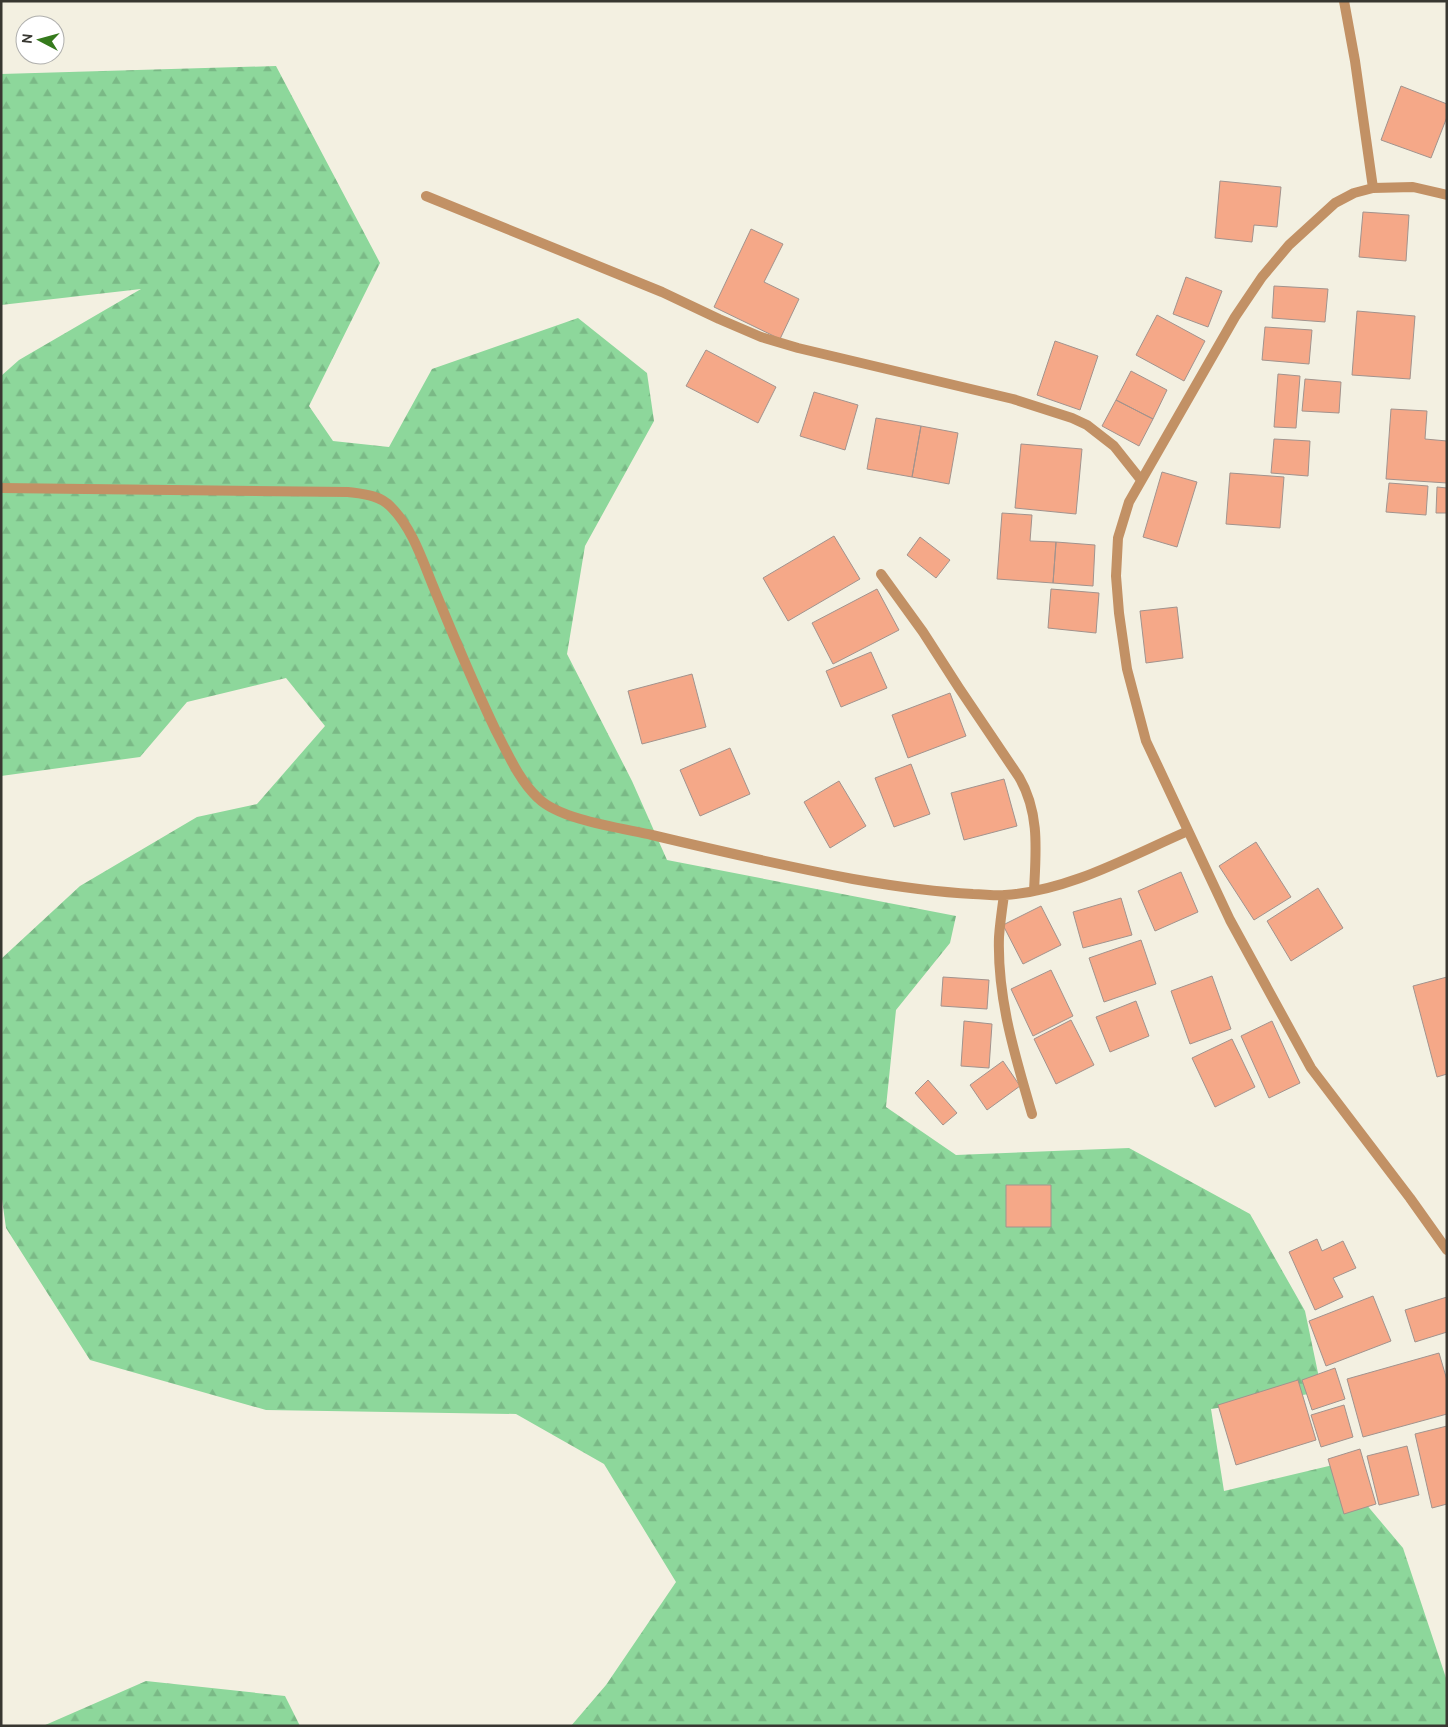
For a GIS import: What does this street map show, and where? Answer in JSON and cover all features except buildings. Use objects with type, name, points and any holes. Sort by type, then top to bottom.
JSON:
[{"type":"street","points":[[1344,1],[1355,61],[1373,188]]},
{"type":"street","points":[[1447,195],[1413,187],[1373,188],[1354,193],[1335,202],[1288,245],[1262,277],[1235,317],[1128,502],[1118,538],[1116,576],[1127,669],[1146,741],[1230,920],[1311,1068],[1447,1250]]},
{"type":"street","points":[[426,196],[662,292],[761,337],[798,348],[1013,399],[1072,418],[1087,425],[1114,446],[1141,480]]},
{"type":"street","points":[[1,488],[348,492],[375,497],[392,507],[408,529],[422,558],[472,682],[508,754],[526,784],[544,804],[560,812],[586,820],[741,857],[821,873],[918,890],[1004,895],[1034,891],[1061,884],[1188,831]]},
{"type":"street","points":[[881,574],[923,632],[1028,792],[1034,815],[1036,837],[1034,891]]},
{"type":"street","points":[[1004,895],[999,936],[1004,1012],[1032,1114]]},
{"type":"green space","points":[[276,66],[380,263],[309,406],[333,441],[389,447],[432,369],[578,318],[647,373],[654,421],[585,546],[567,654],[632,781],[667,860],[956,916],[950,943],[896,1010],[886,1107],[956,1155],[1129,1148],[1250,1214],[1305,1311],[1322,1392],[1211,1409],[1224,1491],[1333,1465],[1403,1548],[1447,1681],[1447,1726],[571,1726],[606,1685],[676,1582],[604,1464],[516,1414],[266,1410],[90,1360],[6,1228],[1,1192],[1,959],[80,886],[197,817],[257,804],[325,726],[286,678],[187,702],[140,757],[1,776],[1,376],[19,360],[141,289],[1,305],[1,74]]},
{"type":"green space","points":[[146,1681],[285,1696],[300,1726],[43,1726]]}]
